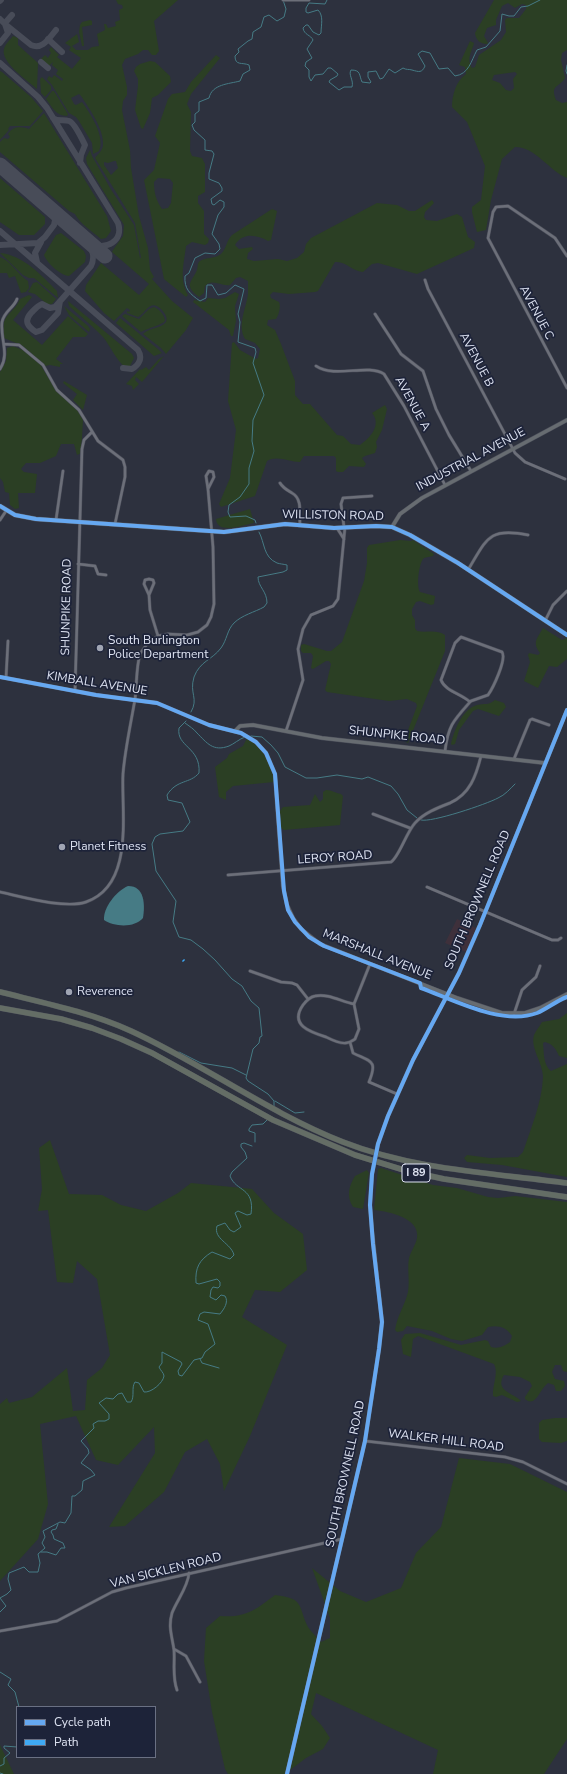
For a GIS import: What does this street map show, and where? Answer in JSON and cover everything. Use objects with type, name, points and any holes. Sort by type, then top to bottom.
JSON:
[{"type":"highway","name":"I 89","points":[[0,992],[74,1010],[121,1027],[158,1044],[277,1110],[334,1138],[384,1156],[435,1166],[567,1183]]},
{"type":"highway","name":"I 89","points":[[0,1008],[61,1019],[121,1039],[152,1053],[264,1116],[342,1150],[407,1171],[475,1184],[567,1198]]},
{"type":"main road","name":"WILLISTON ROAD","points":[[0,506],[6,511],[28,518],[212,532],[231,532],[278,524],[337,528],[376,526],[392,527],[410,535],[468,570],[545,622],[567,635]]},
{"type":"street","points":[[284,0],[308,0]]},
{"type":"street","name":"AVENUE C","points":[[567,256],[560,244],[552,235],[512,208],[504,205],[496,207],[493,212],[488,238],[491,246],[567,388]]},
{"type":"street","name":"AVENUE B","points":[[425,280],[425,284],[519,458],[565,479]]},
{"type":"street","points":[[0,369],[5,358],[1,329],[2,319],[17,299]]},
{"type":"street","points":[[374,314],[401,354],[423,371],[436,409],[449,435],[471,471]]},
{"type":"street","points":[[4,344],[19,345],[43,365],[55,386],[77,408],[100,444],[120,457],[125,465],[124,481],[115,524]]},
{"type":"street","name":"AVENUE A","points":[[316,366],[328,371],[372,370],[384,374],[404,406],[445,484]]},
{"type":"street","name":"INDUSTRIAL AVENUE","points":[[392,527],[398,517],[405,510],[422,498],[445,484],[567,420]]},
{"type":"street","name":"SHUNPIKE ROAD","points":[[75,691],[83,446],[86,438],[92,432]]},
{"type":"street","points":[[56,521],[63,471]]},
{"type":"street","points":[[0,892],[60,904],[74,904],[94,898],[107,887],[116,870],[122,847],[124,771],[140,654],[147,644],[158,636],[168,634],[187,635],[204,628],[210,619],[214,604],[212,532],[206,473],[211,471],[214,476],[208,489]]},
{"type":"street","points":[[280,483],[283,488],[295,495],[299,500],[300,525]]},
{"type":"street","points":[[286,731],[303,680],[298,652],[300,637],[311,615],[331,607],[337,602],[345,527],[341,504],[343,498],[372,496]]},
{"type":"street","points":[[0,520],[6,511]]},
{"type":"street","points":[[337,528],[344,539]]},
{"type":"street","points":[[468,570],[487,540],[493,535],[508,531],[528,535]]},
{"type":"street","points":[[78,564],[94,566],[97,568],[98,574],[106,575]]},
{"type":"street","points":[[149,595],[154,583],[149,579],[146,580],[144,584],[149,595],[151,615],[158,636]]},
{"type":"street","points":[[545,622],[553,605],[567,591]]},
{"type":"street","points":[[445,752],[450,727],[470,702],[485,697],[489,693],[504,656],[502,652],[460,637],[454,643],[441,680],[444,685],[470,702]]},
{"type":"street","points":[[6,678],[8,641]]},
{"type":"street","name":"KIMBALL AVENUE","points":[[0,677],[75,691],[160,704],[189,717]]},
{"type":"street","name":"SOUTH BROWNELL ROAD","points":[[287,1774],[365,1441],[380,1349],[382,1322],[370,1205],[372,1174],[378,1144],[397,1094],[418,1049],[459,973],[486,912],[567,710]]},
{"type":"street","name":"MARSHALL AVENUE","points":[[189,717],[208,725],[237,732],[252,739],[262,748],[274,769],[285,896],[288,910],[304,933],[327,948],[495,1011],[514,1014],[535,1010],[567,994]]},
{"type":"street","points":[[514,760],[530,719],[549,725]]},
{"type":"street","name":"SHUNPIKE ROAD","points":[[237,732],[247,724],[328,739],[545,764]]},
{"type":"street","points":[[373,814],[410,828],[426,813],[451,802],[465,792],[476,776],[481,756]]},
{"type":"street","name":"LEROY ROAD","points":[[228,875],[385,863],[394,860],[410,828]]},
{"type":"street","points":[[427,887],[552,940],[558,940],[561,938]]},
{"type":"street","points":[[354,1004],[321,995],[313,996],[308,999],[301,1009],[299,1021],[309,1032],[337,1041],[350,1042],[356,1038],[360,1029],[354,1004],[370,964]]},
{"type":"street","points":[[514,1014],[522,990],[536,977],[540,966]]},
{"type":"street","points":[[250,971],[281,982],[297,985],[308,999]]},
{"type":"street","points":[[350,1042],[353,1053],[369,1061],[373,1065],[374,1071],[369,1082],[397,1094]]},
{"type":"street","name":"WALKER HILL ROAD","points":[[365,1441],[505,1457],[523,1462],[567,1484]]},
{"type":"street","name":"VAN SICKLEN ROAD","points":[[0,1631],[52,1623],[63,1619],[112,1592],[188,1573],[342,1539]]},
{"type":"street","points":[[177,1690],[173,1671],[174,1649],[170,1623],[173,1611],[188,1581],[188,1573]]},
{"type":"street","points":[[174,1649],[186,1656],[200,1682]]},
{"type":"shaded area","points":[[457,919],[476,928],[466,952],[445,943]]},
{"type":"green space","points":[[116,0],[178,0],[154,21],[159,51],[156,55],[152,55],[148,50],[143,50],[138,54],[125,59],[122,65],[127,87],[127,95],[123,101],[122,110],[130,150],[131,168],[139,216],[148,248],[150,270],[154,277],[152,279],[172,301],[193,318],[186,330],[166,354],[161,348],[143,334],[149,330],[161,326],[166,322],[166,316],[162,310],[154,305],[149,307],[138,317],[127,313],[127,311],[129,312],[130,310],[127,308],[114,321],[104,313],[85,291],[86,285],[101,263],[139,295],[149,284],[112,252],[123,236],[124,225],[87,164],[86,158],[90,150],[110,188],[134,225],[141,258],[135,223],[95,158],[103,147],[103,139],[99,126],[79,94],[71,98],[76,105],[82,102],[99,132],[101,145],[99,151],[93,154],[92,143],[79,121],[76,117],[69,113],[47,79],[49,76],[52,78],[54,75],[62,81],[63,79],[56,74],[58,70],[52,65],[53,62],[49,66],[41,59],[45,55],[48,58],[51,53],[49,50],[51,47],[59,55],[57,57],[72,69],[81,58],[69,50],[71,47],[65,43],[77,34],[79,42],[72,46],[76,50],[88,50],[92,47],[99,46],[97,34],[105,30],[104,24],[106,24],[108,28],[116,26],[115,22],[120,20],[119,10],[123,8],[122,5],[118,4]],"holes":[[[116,161],[118,168],[111,175],[104,165],[104,162],[108,163]]]},
{"type":"green space","points":[[494,0],[567,0],[567,50],[562,53],[561,60],[565,78],[556,87],[554,95],[556,100],[562,103],[567,102],[567,178],[560,175],[536,155],[523,148],[515,147],[502,159],[491,200],[486,230],[477,232],[472,207],[481,200],[485,166],[467,122],[452,107],[455,89],[460,80],[466,74],[465,67],[459,65],[470,41],[474,43],[470,55],[470,64],[472,68],[475,67],[479,55],[501,40],[506,32],[505,20],[507,18],[519,18],[526,9],[526,5],[522,4],[515,8],[508,3],[502,6],[496,20],[496,25],[487,28],[484,36],[488,43],[487,44],[479,41],[476,38],[475,33]],"holes":[[[515,72],[517,74],[513,79],[514,88],[511,91],[506,90],[500,83],[492,80],[494,75]]]},
{"type":"green space","points":[[92,21],[92,25],[82,27],[84,46],[82,46],[79,32],[80,25],[82,22]]},
{"type":"green space","points":[[13,36],[18,38],[18,45],[38,63],[37,89],[16,71],[6,60],[4,49],[6,44]]},
{"type":"green space","points":[[216,55],[220,58],[191,94],[187,104],[191,112],[190,151],[192,156],[202,158],[205,164],[205,192],[198,196],[198,203],[204,211],[204,234],[209,239],[208,243],[205,245],[192,242],[186,246],[183,277],[185,289],[188,295],[186,297],[164,279],[144,180],[154,170],[160,143],[155,136],[168,99],[172,94],[185,92],[191,82]],"holes":[[[158,178],[170,179],[173,183],[171,203],[168,208],[162,209],[158,203],[154,190],[154,182]]]},
{"type":"green space","points":[[150,61],[155,62],[170,76],[171,82],[158,95],[152,98],[150,113],[143,129],[141,128],[135,110],[138,79],[134,71],[140,64]]},
{"type":"green space","points":[[0,71],[31,97],[43,111],[30,126],[10,126],[8,129],[9,130],[0,140]]},
{"type":"green space","points":[[42,77],[51,86],[51,90],[45,97],[41,93],[40,79]]},
{"type":"green space","points":[[52,91],[54,91],[68,114],[67,116],[57,113],[46,99]]},
{"type":"green space","points":[[44,113],[107,216],[111,231],[106,238],[101,239],[80,221],[75,214],[69,211],[0,152],[0,142],[4,138],[8,139],[10,137],[8,134],[12,129],[23,127],[29,129]]},
{"type":"green space","points":[[0,178],[45,217],[45,224],[34,235],[19,235],[0,222]]},
{"type":"green space","points":[[432,200],[434,203],[425,212],[424,217],[426,220],[437,221],[457,214],[462,217],[468,237],[475,242],[474,248],[417,274],[378,263],[372,264],[363,272],[355,270],[343,263],[335,262],[318,291],[289,294],[273,292],[270,295],[271,298],[279,302],[280,308],[276,319],[268,320],[267,325],[275,330],[295,381],[295,395],[303,404],[310,404],[337,435],[343,436],[351,444],[360,445],[368,439],[374,431],[376,422],[372,413],[385,405],[387,409],[382,430],[376,442],[377,447],[375,453],[362,458],[366,464],[364,467],[349,466],[343,472],[336,471],[336,458],[334,456],[304,456],[300,462],[271,459],[267,461],[255,496],[221,507],[219,504],[230,478],[236,430],[228,401],[232,343],[234,342],[240,350],[256,359],[258,358],[260,349],[255,343],[245,339],[243,334],[242,323],[248,294],[248,281],[240,277],[236,278],[230,285],[211,283],[205,286],[204,293],[199,297],[191,289],[190,284],[199,262],[221,254],[232,235],[272,209],[277,211],[271,240],[268,241],[255,236],[246,236],[235,245],[239,249],[252,247],[253,249],[248,253],[247,259],[254,261],[278,259],[287,261],[297,258],[304,252],[306,244],[311,238],[377,203],[397,205],[409,211],[415,211]]},
{"type":"green space","points":[[61,233],[84,251],[86,256],[85,262],[69,276],[54,268],[44,255],[56,235]]},
{"type":"green space","points":[[0,253],[16,258],[31,267],[57,291],[58,298],[34,278],[29,278],[23,275]]},
{"type":"green space","points":[[0,257],[8,262],[28,281],[29,288],[26,292],[21,293],[15,276],[9,278],[7,273],[0,273]]},
{"type":"green space","points":[[37,282],[56,299],[52,304],[47,304],[35,294],[28,292],[33,283]]},
{"type":"green space","points":[[235,292],[239,294],[235,306],[236,321],[233,336],[231,336],[229,330],[193,302],[194,300],[205,302],[208,298],[225,298]]},
{"type":"green space","points":[[29,295],[32,297],[13,320],[42,345],[68,316],[88,334],[85,337],[73,337],[56,359],[63,364],[60,364],[60,367],[50,365],[45,366],[23,346],[4,338],[3,330],[5,319],[20,299]]},
{"type":"green space","points":[[68,301],[132,354],[134,358],[130,366],[125,367],[122,364],[103,337],[69,306]]},
{"type":"green space","points":[[64,306],[88,326],[90,329],[89,332],[69,315]]},
{"type":"green space","points":[[154,307],[161,312],[165,321],[141,332],[122,316],[125,314],[139,319],[149,309]]},
{"type":"green space","points":[[120,318],[162,353],[154,356],[116,323]]},
{"type":"green space","points":[[13,346],[25,351],[40,364],[56,390],[78,411],[83,420],[81,453],[77,455],[74,444],[61,444],[56,456],[40,463],[26,463],[21,469],[24,472],[37,474],[35,493],[18,493],[19,508],[15,509],[10,505],[9,493],[5,492],[3,482],[0,478],[0,372],[6,361],[7,348]]},
{"type":"green space","points":[[164,356],[142,382],[136,377],[135,380],[139,384],[133,390],[132,386],[126,384],[140,369],[141,370],[146,367],[149,370],[159,359]]},
{"type":"green space","points":[[64,381],[87,395],[83,410],[73,400],[77,394],[63,383]]},
{"type":"green space","points":[[250,509],[254,523],[231,528],[221,527],[217,524],[216,519]]},
{"type":"green space","points":[[400,540],[413,540],[434,554],[433,556],[422,560],[418,580],[420,592],[435,596],[434,604],[431,605],[420,601],[416,602],[412,609],[412,615],[415,620],[415,628],[417,631],[442,633],[445,635],[445,651],[408,743],[404,741],[417,706],[416,703],[407,699],[389,701],[327,692],[325,690],[331,664],[329,661],[326,661],[313,669],[311,668],[313,656],[311,653],[303,653],[301,651],[301,645],[304,644],[331,651],[342,642],[364,581],[367,563],[367,548],[369,545]]},
{"type":"green space","points":[[543,628],[562,640],[567,638],[567,659],[557,667],[549,666],[538,688],[524,681],[530,662],[528,655],[529,653],[538,655],[540,653],[536,646],[536,640]]},
{"type":"green space","points":[[495,700],[504,703],[506,707],[499,716],[478,709],[473,711],[459,730],[455,744],[452,745],[454,733],[467,711],[477,705],[488,704]]},
{"type":"green space","points":[[247,738],[258,747],[266,757],[274,782],[233,786],[226,792],[226,800],[219,797],[215,767],[227,758],[229,754],[243,746]]},
{"type":"green space","points":[[330,790],[343,796],[340,825],[284,830],[281,828],[280,811],[283,807],[310,805],[315,794],[320,802],[323,799],[323,792]]},
{"type":"green space","points":[[567,1013],[567,1058],[559,1056],[552,1045],[545,1042],[543,1043],[545,1062],[551,1071],[567,1064],[567,1177],[502,1165],[467,1162],[464,1158],[467,1155],[490,1158],[518,1157],[523,1152],[536,1115],[541,1096],[543,1077],[541,1066],[535,1050],[533,1040],[534,1035],[542,1022],[559,1019]]},
{"type":"green space","points":[[50,1140],[69,1194],[102,1195],[121,1205],[146,1211],[178,1193],[191,1183],[252,1189],[274,1213],[303,1234],[307,1270],[280,1292],[255,1290],[242,1317],[287,1345],[250,1436],[224,1491],[220,1464],[207,1439],[185,1452],[164,1492],[125,1526],[109,1527],[155,1453],[154,1427],[118,1465],[96,1460],[76,1416],[40,1424],[48,1504],[38,1539],[0,1581],[0,1404],[7,1398],[9,1403],[32,1397],[67,1368],[73,1411],[85,1410],[87,1380],[102,1368],[110,1355],[97,1279],[77,1261],[73,1283],[57,1282],[48,1210],[38,1211],[42,1189],[39,1148]]},
{"type":"green space","points":[[381,1168],[433,1185],[457,1188],[488,1197],[498,1198],[515,1196],[567,1202],[567,1372],[563,1371],[561,1365],[555,1365],[552,1372],[555,1379],[564,1381],[565,1386],[561,1391],[556,1391],[554,1385],[548,1383],[535,1400],[529,1401],[525,1399],[525,1397],[532,1386],[530,1382],[520,1377],[504,1375],[501,1385],[506,1391],[521,1401],[517,1402],[502,1395],[496,1397],[493,1396],[496,1375],[494,1364],[418,1336],[413,1339],[411,1357],[403,1354],[401,1340],[405,1334],[420,1333],[461,1345],[485,1340],[488,1341],[491,1347],[496,1348],[510,1342],[512,1336],[502,1327],[496,1326],[488,1327],[482,1335],[462,1341],[451,1339],[432,1331],[407,1326],[403,1331],[397,1332],[395,1330],[397,1320],[408,1292],[409,1258],[417,1238],[417,1231],[414,1225],[403,1217],[374,1209],[378,1169]]},
{"type":"green space","points":[[367,1170],[369,1173],[363,1209],[353,1207],[349,1195],[351,1184],[355,1176]]},
{"type":"green space","points":[[567,1418],[567,1441],[561,1443],[542,1442],[539,1439],[539,1423],[542,1420]]},
{"type":"green space","points":[[459,1458],[510,1464],[567,1492],[567,1739],[544,1774],[433,1774],[438,1750],[316,1693],[311,1714],[330,1738],[323,1749],[306,1758],[285,1774],[228,1774],[225,1769],[212,1712],[204,1661],[206,1628],[220,1616],[237,1616],[250,1612],[275,1595],[291,1598],[299,1604],[308,1627],[321,1642],[330,1638],[330,1618],[312,1568],[340,1591],[366,1602],[401,1588],[416,1553],[441,1527]]},
{"type":"green space","points":[[0,1745],[14,1774],[0,1774]]},
{"type":"water","points":[[128,886],[138,889],[143,897],[143,918],[135,924],[130,925],[113,924],[104,920],[104,915],[111,900],[123,888]]},
{"type":"waterway","points":[[256,523],[255,520],[246,516],[230,517],[228,512],[229,505],[240,497],[249,484],[249,468],[254,451],[252,441],[253,420],[264,395],[253,363],[256,352],[255,348],[238,342],[240,322],[238,314],[244,289],[235,285],[226,293],[218,295],[212,285],[207,285],[206,298],[200,301],[187,288],[185,281],[185,276],[189,273],[195,258],[205,253],[215,254],[220,249],[219,244],[212,234],[218,215],[224,207],[224,202],[220,200],[214,205],[212,204],[211,199],[222,191],[219,183],[209,179],[214,154],[212,151],[205,150],[205,140],[194,130],[192,125],[195,122],[195,114],[199,111],[199,102],[209,98],[211,93],[217,87],[240,81],[243,74],[250,70],[249,65],[236,61],[235,56],[239,52],[238,49],[252,39],[253,32],[261,27],[264,17],[269,15],[277,21],[284,17],[286,9],[283,0]]},
{"type":"waterway","points":[[327,0],[325,4],[309,3],[306,8],[306,12],[308,13],[318,10],[322,21],[321,33],[319,35],[313,32],[308,25],[303,28],[313,40],[307,49],[312,58],[306,62],[305,66],[309,70],[309,77],[311,81],[315,75],[323,74],[328,68],[331,68],[338,74],[329,82],[339,90],[344,87],[352,87],[350,74],[351,70],[358,72],[362,82],[370,83],[368,72],[376,71],[380,79],[383,78],[389,69],[395,73],[403,68],[421,71],[425,66],[418,54],[422,51],[430,53],[439,69],[448,68],[455,76],[460,75],[467,70],[477,50],[486,47],[500,31],[502,14],[514,16],[521,7],[528,6],[540,0]]},
{"type":"waterway","points":[[567,65],[567,74]]},
{"type":"waterway","points":[[191,712],[194,703],[194,677],[199,667],[218,652],[225,642],[230,629],[237,620],[264,607],[267,603],[266,595],[259,584],[258,577],[287,570],[287,565],[277,563],[269,557],[259,532]]},
{"type":"waterway","points":[[186,721],[179,728],[179,734],[181,739],[193,752],[199,764],[199,773],[192,779],[175,786],[167,795],[168,800],[182,803],[190,822],[183,831],[160,834],[155,837],[152,844],[156,871],[176,901],[173,922],[179,937],[191,940],[203,949],[232,979],[242,986],[251,1001],[259,1008],[262,1036],[260,1037],[259,1043],[253,1049],[246,1078],[248,1081],[268,1094],[274,1101],[274,1107]]},
{"type":"waterway","points":[[185,723],[207,743],[214,747],[223,748],[245,737]]},
{"type":"waterway","points":[[251,736],[262,737],[278,753],[285,767],[306,778],[337,775],[362,779],[368,777],[391,786],[398,794],[407,810],[417,818]]},
{"type":"waterway","points":[[421,820],[436,819],[492,801],[503,795],[515,784]]},
{"type":"waterway","points":[[179,1052],[201,1063],[232,1068],[246,1075]]},
{"type":"waterway","points":[[275,1101],[295,1113],[304,1112]]},
{"type":"waterway","points":[[255,1142],[255,1133],[249,1131],[249,1129],[252,1125],[263,1124],[267,1120]]},
{"type":"waterway","points":[[0,1612],[6,1606],[0,1598],[11,1590],[8,1579],[9,1573],[24,1567],[29,1572],[38,1572],[40,1563],[38,1554],[45,1548],[42,1543],[45,1537],[43,1531],[60,1522],[65,1523],[71,1513],[72,1496],[75,1496],[82,1490],[83,1481],[95,1475],[81,1463],[89,1453],[88,1449],[81,1441],[94,1428],[93,1424],[98,1421],[105,1421],[109,1419],[109,1414],[99,1403],[106,1398],[113,1399],[118,1394],[122,1393],[127,1402],[131,1402],[135,1382],[139,1383],[144,1392],[150,1391],[156,1387],[164,1376],[159,1367],[162,1363],[162,1352],[181,1362],[182,1364],[178,1371],[179,1375],[182,1376],[194,1360],[202,1358],[205,1352],[215,1344],[208,1324],[198,1320],[200,1314],[204,1312],[220,1314],[226,1305],[226,1298],[225,1296],[221,1295],[216,1300],[210,1297],[211,1290],[213,1287],[218,1288],[220,1286],[220,1282],[217,1279],[199,1284],[196,1283],[196,1273],[201,1261],[212,1252],[230,1259],[234,1255],[230,1247],[220,1238],[216,1230],[217,1226],[225,1223],[230,1230],[234,1232],[241,1227],[235,1213],[238,1211],[247,1215],[251,1214],[251,1205],[248,1194],[236,1185],[230,1176],[232,1172],[247,1158],[241,1144],[244,1143],[252,1146]]},
{"type":"waterway","points":[[200,1359],[202,1363],[219,1368]]},
{"type":"waterway","points":[[41,1552],[56,1555],[61,1548],[65,1548],[63,1543],[54,1539],[51,1532],[52,1530],[56,1529],[58,1524]]},
{"type":"waterway","points":[[0,1672],[11,1679],[8,1685],[15,1692],[19,1706]]},
{"type":"waterway","points":[[0,1766],[4,1764],[4,1758],[10,1753],[4,1748],[4,1746],[16,1747]]},
{"type":"taxiway","points":[[5,23],[12,15]]},
{"type":"taxiway","points":[[0,19],[5,24],[8,33],[0,43]]},
{"type":"taxiway","points":[[5,24],[31,45],[35,46],[42,45],[56,30]]},
{"type":"taxiway","points":[[48,39],[62,52]]},
{"type":"taxiway","points":[[41,62],[48,68]]},
{"type":"taxiway","points":[[0,63],[38,97],[47,108],[118,223],[118,235],[112,243],[102,246],[90,243]]},
{"type":"taxiway","points":[[53,118],[71,122],[78,131],[85,145],[80,163]]},
{"type":"taxiway","points":[[0,245],[38,243],[45,237],[54,225],[55,220],[53,211]]},
{"type":"taxiway","points":[[0,231],[138,350],[140,361],[137,365],[132,369],[123,368]]},
{"type":"taxiway","points":[[37,262],[35,253],[41,242]]},
{"type":"taxiway","points":[[60,301],[58,313],[42,330],[36,332],[30,328],[27,321],[31,313],[42,304],[50,308],[55,307],[91,266],[93,254],[89,243]]},
{"type":"runway","points":[[0,165],[105,256]]},
{"type":"cycle path","points":[[0,506],[15,515],[36,519],[224,532],[285,524],[334,528],[376,526],[392,527],[410,535],[458,563],[567,635]]},
{"type":"cycle path","points":[[0,677],[96,695],[157,703],[209,725],[241,733],[256,742],[266,753],[275,774],[284,891],[288,910],[295,922],[309,937],[324,946],[420,983],[421,988],[463,1005],[494,1014],[523,1016],[537,1013],[567,997]]},
{"type":"cycle path","points":[[287,1774],[365,1441],[379,1349],[382,1322],[370,1205],[372,1174],[378,1144],[388,1116],[413,1060],[459,973],[480,925],[567,710]]},
{"type":"place","name":"South Burlington Police Department","points":[[100,648]]},
{"type":"place","name":"Planet Fitness","points":[[62,847]]},
{"type":"place","name":"Reverence","points":[[69,992]]}]
